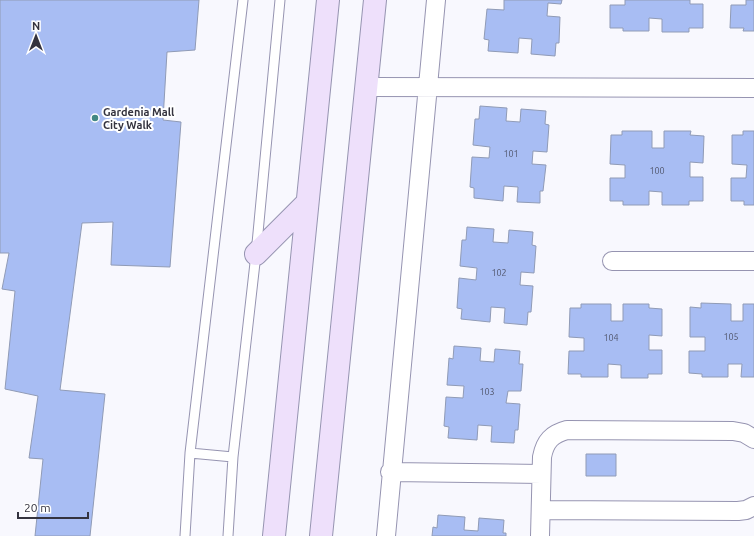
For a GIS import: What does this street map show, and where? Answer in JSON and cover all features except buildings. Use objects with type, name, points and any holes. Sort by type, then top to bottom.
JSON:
[{"type":"street","points":[[274,536],[328,0]]},
{"type":"street","points":[[321,536],[375,0]]},
{"type":"street","points":[[386,536],[390,472],[436,0]]},
{"type":"street","points":[[366,87],[754,88]]},
{"type":"street","points":[[256,254],[307,203]]},
{"type":"street","points":[[612,261],[754,261]]},
{"type":"street","points":[[540,536],[544,447],[549,438],[557,433],[567,430],[733,431],[744,433],[754,439]]},
{"type":"street","points":[[390,472],[542,474]]},
{"type":"street","points":[[541,510],[738,511],[746,510],[754,506]]},
{"type":"lane","points":[[185,536],[190,453],[243,0]]},
{"type":"lane","points":[[228,536],[233,457],[256,254],[280,0]]},
{"type":"lane","points":[[190,453],[233,457]]},
{"type":"place","name":"Gardenia Mall City Walk","points":[[95,118]]}]
